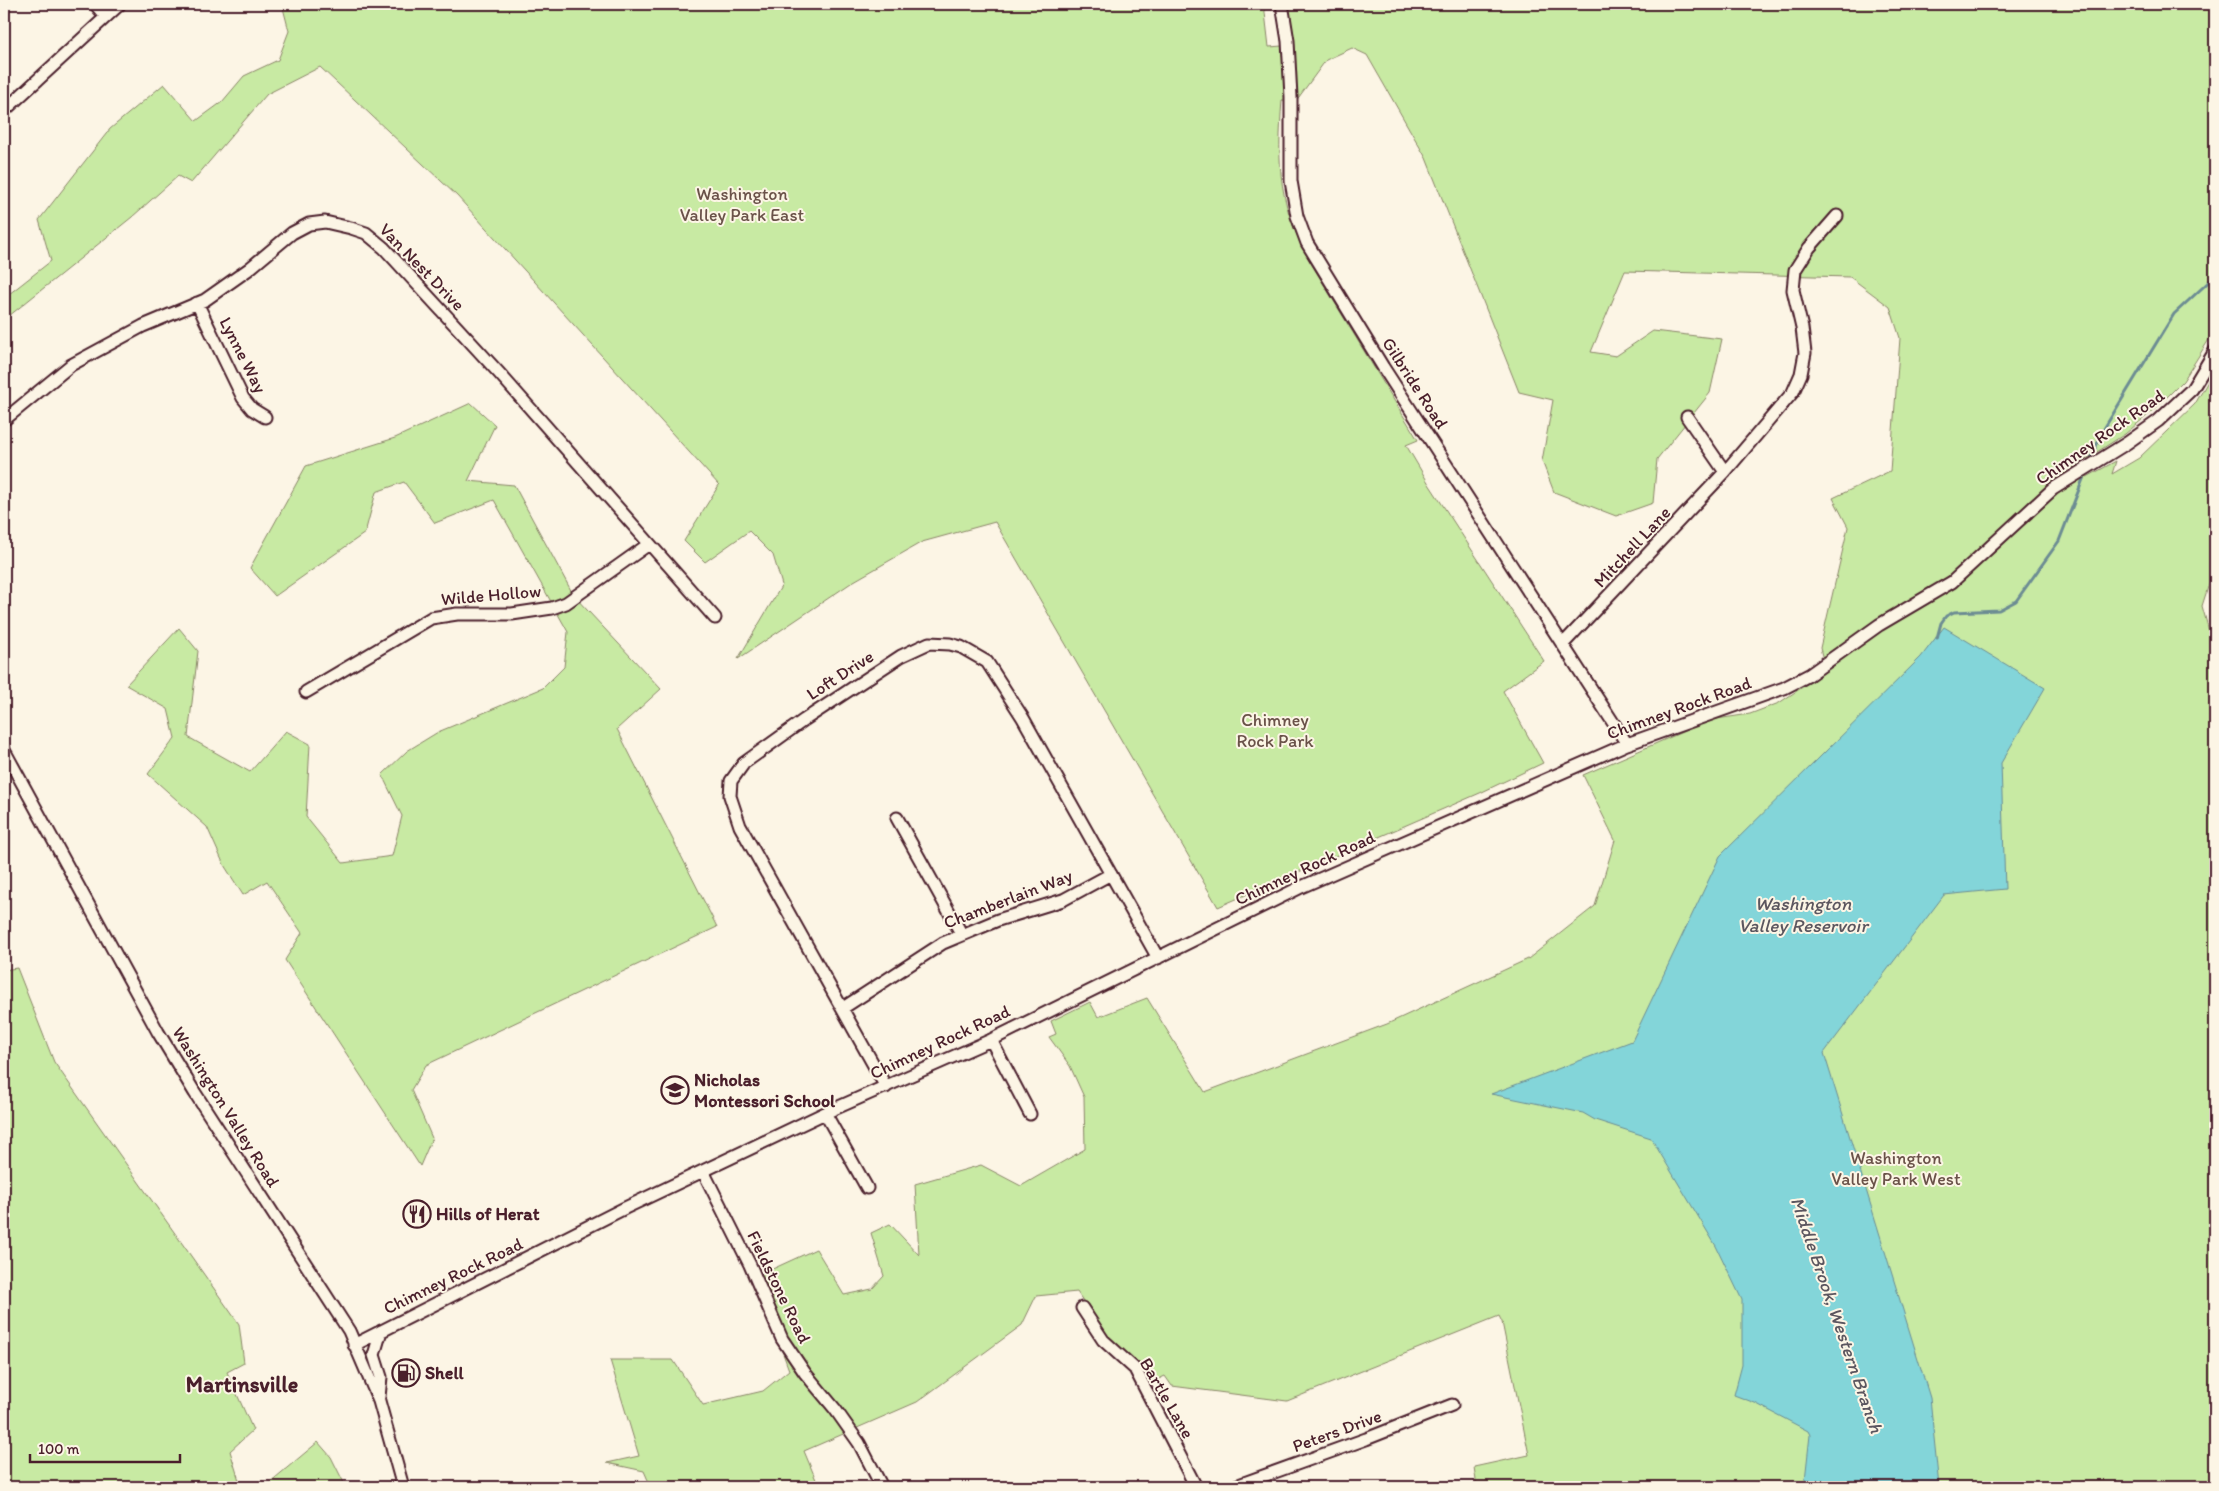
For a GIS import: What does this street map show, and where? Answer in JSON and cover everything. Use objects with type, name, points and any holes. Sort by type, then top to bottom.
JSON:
[{"type":"street","points":[[95,4],[106,17]]},
{"type":"street","points":[[4,111],[120,4]]},
{"type":"street","name":"Gilbride Road","points":[[1282,4],[1288,41],[1291,97],[1291,180],[1297,216],[1307,243],[1389,375],[1627,744]]},
{"type":"street","name":"Mitchell Lane","points":[[1563,644],[1725,472],[1793,392],[1801,374],[1805,353],[1802,328],[1793,290],[1795,270],[1810,248],[1837,216]]},
{"type":"street","name":"Van Nest Drive","points":[[4,420],[71,365],[143,326],[205,300],[249,269],[292,233],[309,224],[325,222],[366,233],[384,248],[499,373],[715,618]]},
{"type":"street","name":"Lynne Way","points":[[197,303],[243,398],[252,409],[265,417]]},
{"type":"street","name":"Chimney Rock Road","points":[[354,1344],[703,1171],[826,1113],[991,1040],[1299,888],[1627,744],[1784,688],[1809,675],[1879,625],[1952,582],[2053,489],[2127,443],[2176,406],[2192,389],[2215,351]]},
{"type":"street","points":[[1687,417],[1725,472]]},
{"type":"street","name":"Wilde Hollow","points":[[306,692],[430,618],[458,614],[512,614],[552,608],[566,602],[649,544]]},
{"type":"street","name":"Loft Drive","points":[[886,1087],[740,826],[731,802],[731,781],[744,763],[762,749],[901,656],[929,643],[950,644],[977,655],[987,662],[1023,718],[1158,958]]},
{"type":"street","name":"Washington Valley Road","points":[[4,750],[158,1032],[349,1332],[379,1401],[403,1487]]},
{"type":"street","points":[[896,818],[962,935]]},
{"type":"street","name":"Chamberlain Way","points":[[843,1008],[943,944],[998,920],[1062,900],[1111,874]]},
{"type":"street","points":[[991,1040],[1030,1114]]},
{"type":"street","points":[[826,1113],[868,1188]]},
{"type":"street","name":"Fieldstone Road","points":[[703,1171],[750,1265],[782,1339],[805,1373],[859,1443],[882,1487]]},
{"type":"street","name":"Bartle Lane","points":[[1082,1308],[1103,1340],[1135,1369],[1196,1487]]},
{"type":"street","points":[[379,1401],[381,1377],[374,1355],[381,1331]]},
{"type":"street","name":"Peters Drive","points":[[1233,1487],[1366,1440],[1452,1405]]},
{"type":"green space","points":[[282,4],[1264,4],[1269,47],[1282,46],[1276,4],[2215,4],[2215,330],[2183,381],[2154,410],[2125,434],[2069,470],[2073,461],[2060,469],[2087,477],[2116,461],[2112,474],[2139,458],[2195,404],[2215,369],[2215,565],[2202,606],[2215,652],[2215,1487],[1477,1487],[1474,1467],[1529,1455],[1502,1322],[1499,1316],[1287,1401],[1172,1386],[1165,1376],[1148,1384],[1111,1342],[1077,1292],[1036,1296],[1022,1325],[917,1402],[804,1451],[819,1487],[651,1487],[644,1471],[607,1463],[639,1456],[610,1360],[673,1360],[703,1405],[763,1391],[789,1370],[755,1277],[816,1249],[844,1295],[872,1289],[884,1276],[871,1233],[890,1224],[919,1255],[915,1184],[981,1165],[1021,1186],[1085,1149],[1084,1097],[1070,1066],[1049,1037],[1056,1034],[1051,1021],[1090,1002],[1098,1017],[1147,998],[1205,1092],[1387,1024],[1528,959],[1595,906],[1615,840],[1583,775],[1710,720],[1750,714],[1779,703],[1826,671],[1820,648],[1848,527],[1833,498],[1890,471],[1900,338],[1890,307],[1850,277],[1625,271],[1591,352],[1616,356],[1653,331],[1722,339],[1710,393],[1657,459],[1653,503],[1616,516],[1554,492],[1542,461],[1553,400],[1519,392],[1426,158],[1367,55],[1352,48],[1326,60],[1296,101],[1282,100],[1280,166],[1286,204],[1292,223],[1312,265],[1418,440],[1406,445],[1429,484],[1544,661],[1503,691],[1543,763],[1480,793],[1218,907],[995,522],[922,542],[854,581],[738,659],[782,585],[773,555],[749,531],[705,562],[684,541],[719,485],[457,196],[320,67],[267,94],[191,183],[178,176],[132,217],[4,320],[4,298],[51,261],[39,220],[110,129],[164,84],[196,121],[222,102],[244,76],[278,60],[289,31]]},
{"type":"green space","points":[[471,403],[495,425],[468,481],[514,485],[574,596],[661,689],[617,729],[717,927],[426,1065],[411,1090],[432,1138],[420,1166],[285,960],[302,933],[267,881],[243,895],[224,865],[207,827],[148,774],[175,738],[168,709],[126,685],[179,628],[198,651],[188,737],[250,772],[286,731],[310,744],[306,817],[343,863],[392,856],[402,816],[382,775],[407,751],[438,732],[543,688],[564,667],[568,632],[494,500],[435,523],[404,482],[376,492],[365,533],[275,596],[250,568],[306,466],[395,438]]},
{"type":"green space","points":[[17,968],[54,1062],[239,1324],[244,1363],[227,1372],[253,1430],[230,1451],[241,1487],[4,1487],[4,970]]},
{"type":"green space","points":[[318,1442],[331,1457],[346,1487],[271,1487],[269,1483]]},
{"type":"water","name":"Washington Valley Reservoir","points":[[1944,627],[2045,688],[2001,763],[2005,889],[1944,895],[1824,1053],[1930,1398],[1939,1487],[1807,1487],[1805,1480],[1810,1435],[1808,1431],[1755,1403],[1734,1395],[1742,1365],[1742,1300],[1716,1246],[1651,1138],[1595,1120],[1583,1113],[1491,1094],[1632,1041],[1720,856],[1921,657]]},
{"type":"waterway","points":[[927,4],[940,6],[946,4]]},
{"type":"waterway","name":"Middle Brook, Western Branch","points":[[2090,461],[2102,432],[2174,314],[2215,276]]},
{"type":"waterway","name":"Middle Brook, Western Branch","points":[[1937,638],[1941,623],[1946,616],[1954,612],[1999,610],[2016,601],[2059,541],[2085,474]]},
{"type":"place","name":"Nicholas Montessori School","points":[[675,1090]]},
{"type":"place","name":"Hills of Herat","points":[[417,1214]]},
{"type":"place","name":"Shell","points":[[406,1373]]},
{"type":"district","name":"Martinsville","points":[[242,1384]]},
{"type":"park label","name":"Washington Valley Park East","points":[[742,204]]},
{"type":"park label","name":"Chimney Rock Park","points":[[1275,730]]},
{"type":"park label","name":"Washington Valley Park West","points":[[1896,1168]]}]
